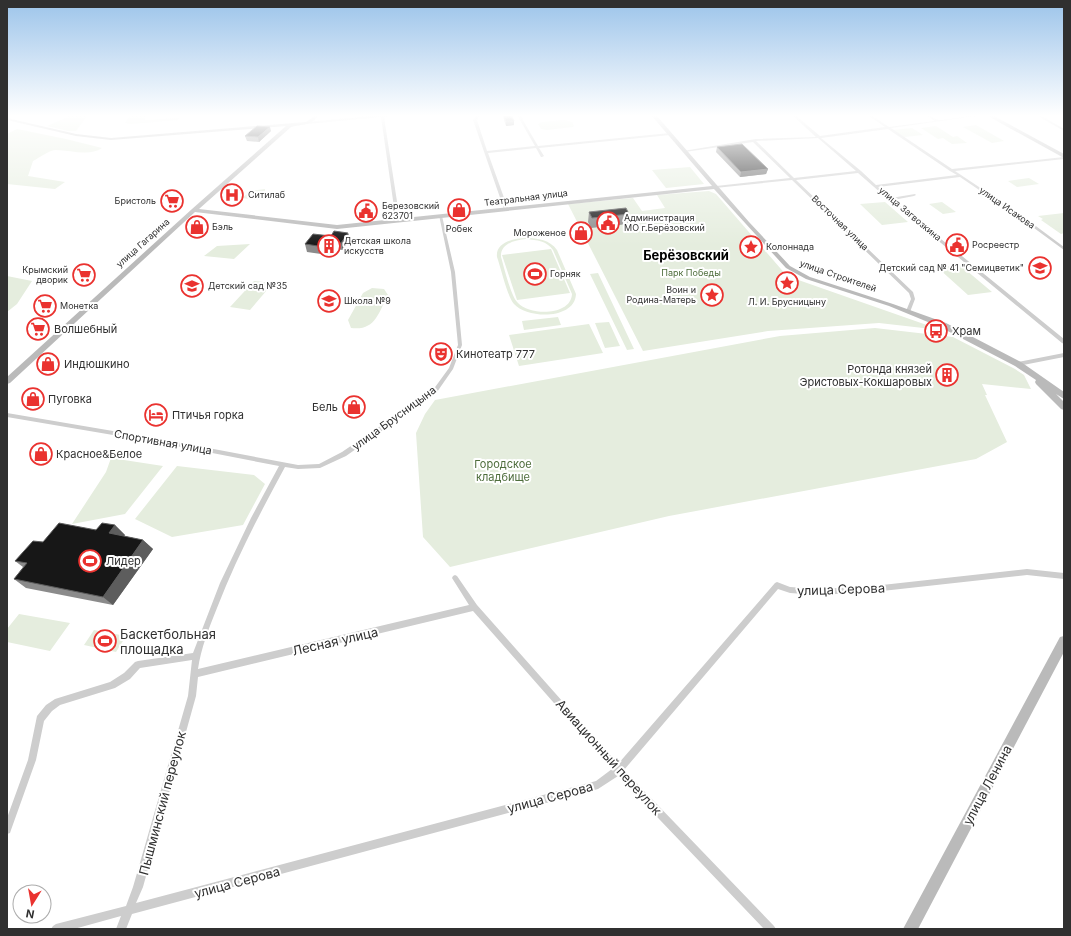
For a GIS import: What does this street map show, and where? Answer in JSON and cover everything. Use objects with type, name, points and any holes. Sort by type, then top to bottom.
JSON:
[{"type":"street","name":"улица Гагарина","points":[[7,381],[194,210],[253,159]]},
{"type":"street","points":[[389,159],[398,221]]},
{"type":"street","points":[[488,159],[506,210]]},
{"type":"street","name":"улица Строителей","points":[[692,159],[782,262],[795,272],[808,278],[908,311],[960,333],[1020,366]]},
{"type":"street","name":"Восточная улица","points":[[773,159],[911,293],[913,299],[908,311]]},
{"type":"street","name":"улица Загвозкина","points":[[844,159],[890,199],[1064,342]]},
{"type":"street","name":"улица Исакова","points":[[934,159],[1020,216],[1064,249]]},
{"type":"street","points":[[951,170],[1049,159]]},
{"type":"street","name":"Театральная улица","points":[[194,210],[337,227],[860,172]]},
{"type":"street","points":[[876,186],[961,176]]},
{"type":"street","points":[[890,199],[914,195]]},
{"type":"street","name":"улица Брусницына","points":[[320,466],[344,454],[435,391],[451,368],[460,345],[453,272],[440,216]]},
{"type":"street","points":[[1020,366],[1064,355]]},
{"type":"street","points":[[1020,366],[1064,396]]},
{"type":"street","points":[[1020,366],[1064,407]]},
{"type":"street","name":"Спортивная улица","points":[[7,415],[166,442],[298,467],[320,466]]},
{"type":"street","name":"Пышминский переулок","points":[[121,929],[138,887],[192,696],[196,656],[223,583],[253,520],[283,464]]},
{"type":"street","name":"улица Серова","points":[[56,929],[129,911],[598,785],[618,770],[777,585],[790,590],[818,592],[874,589],[1027,572],[1064,576]]},
{"type":"street","name":"Авиационный переулок","points":[[455,578],[474,607],[618,770],[771,929]]},
{"type":"street","name":"Лесная улица","points":[[195,674],[474,607]]},
{"type":"street","name":"улица Ленина","points":[[910,929],[1064,641]]},
{"type":"street","points":[[7,830],[32,760],[40,719],[49,708],[58,702],[112,685],[127,676],[138,666],[196,656]]},
{"type":"green space","points":[[7,159],[37,159],[33,161],[28,176],[65,182],[55,189],[7,184]]},
{"type":"green space","points":[[690,167],[704,184],[666,188],[652,170]]},
{"type":"green space","points":[[1029,178],[1039,184],[1017,187],[1008,181]]},
{"type":"green space","points":[[265,189],[265,196],[259,200],[242,198],[251,191]]},
{"type":"green space","name":"Парк Победы","points":[[709,191],[716,194],[787,276],[941,330],[879,323],[768,331],[643,351],[568,204],[633,198],[642,211],[665,208],[657,195]]},
{"type":"green space","points":[[885,202],[908,222],[882,225],[860,204]]},
{"type":"green space","points":[[942,202],[956,212],[943,214],[929,204]]},
{"type":"green space","points":[[1064,213],[1064,233],[1061,234],[1041,220],[1043,219],[1038,216]]},
{"type":"green space","points":[[522,238],[535,238],[543,240],[551,244],[557,250],[576,294],[574,303],[568,309],[559,313],[539,314],[520,309],[511,300],[497,257],[497,252],[502,244],[511,240]],"holes":[[[526,239],[545,243],[553,250],[572,294],[570,301],[565,307],[549,312],[540,312],[524,307],[515,300],[510,288],[501,257],[501,252],[509,243]]]},
{"type":"green space","points":[[250,244],[234,259],[204,256],[217,246]]},
{"type":"green space","name":"Горняк","points":[[551,249],[570,293],[517,300],[502,255]]},
{"type":"green space","points":[[960,265],[992,292],[968,295],[938,268]]},
{"type":"green space","points":[[598,273],[634,349],[627,350],[590,274]]},
{"type":"green space","points":[[7,276],[32,281],[17,304],[7,312]]},
{"type":"green space","points":[[254,281],[273,283],[250,310],[230,307]]},
{"type":"green space","points":[[372,288],[384,289],[388,295],[378,315],[371,324],[366,327],[351,328],[348,320],[363,293]]},
{"type":"green space","points":[[558,317],[561,325],[524,330],[522,321]]},
{"type":"green space","points":[[609,322],[620,346],[605,348],[595,323]]},
{"type":"green space","points":[[589,324],[603,353],[519,366],[509,335]]},
{"type":"green space","name":"Городское кладбище","points":[[875,328],[953,337],[1024,375],[1031,389],[982,384],[987,395],[985,395],[1007,442],[976,459],[669,516],[450,567],[423,537],[416,433],[425,414],[435,400],[780,336]]},
{"type":"green space","points":[[111,458],[163,466],[125,514],[72,524],[106,472]]},
{"type":"green space","points":[[177,466],[254,475],[265,484],[243,525],[172,537],[135,519]]},
{"type":"green space","points":[[19,614],[70,623],[50,651],[7,642],[7,629]]},
{"type":"green space","name":"Баскетбольная площадка","points":[[94,630],[126,636],[116,652],[84,645]]},
{"type":"building","points":[[728,159],[757,159],[768,169],[741,172]]},
{"type":"building","points":[[626,208],[629,214],[592,218],[589,212]]},
{"type":"building","points":[[334,231],[348,233],[341,243],[322,241],[318,246],[305,244],[313,234],[331,236]]},
{"type":"building","name":"Лидер","points":[[59,523],[96,530],[102,523],[115,525],[109,533],[143,540],[103,597],[14,579],[27,563],[15,561],[33,541],[43,542]]},
{"type":"place","name":"Ситилаб","points":[[232,195]]},
{"type":"place","name":"Бристоль","points":[[172,201]]},
{"type":"place","name":"Робек","points":[[459,210]]},
{"type":"place","name":"Березовский 623701","points":[[366,211]]},
{"type":"place","name":"Администрация МО г.Берёзовский","points":[[608,223]]},
{"type":"place","name":"Бэль","points":[[197,227]]},
{"type":"place","name":"Мороженое","points":[[581,233]]},
{"type":"place","name":"Росреестр","points":[[957,245]]},
{"type":"place","name":"Детская школа искусств","points":[[329,246]]},
{"type":"place","name":"Колоннада","points":[[751,247]]},
{"type":"place","name":"Детский сад № 41 \"Семицветик\"","points":[[1040,268]]},
{"type":"place","name":"Горняк","points":[[535,274]]},
{"type":"place","name":"Крымский дворик","points":[[84,275]]},
{"type":"place","name":"Л. И. Брусницыну","points":[[787,283]]},
{"type":"place","name":"Детский сад №35","points":[[192,286]]},
{"type":"place","name":"Воин и Родина-Матерь","points":[[712,295]]},
{"type":"place","name":"Школа №9","points":[[329,301]]},
{"type":"place","name":"Монетка","points":[[45,306]]},
{"type":"place","name":"Волшебный","points":[[38,329]]},
{"type":"place","name":"Храм","points":[[936,331]]},
{"type":"place","name":"Кинотеатр 777","points":[[441,354]]},
{"type":"place","name":"Индюшкино","points":[[48,364]]},
{"type":"place","name":"Ротонда князей Эристовых-Кокшаровых","points":[[947,375]]},
{"type":"place","name":"Пуговка","points":[[33,399]]},
{"type":"place","name":"Бель","points":[[354,407]]},
{"type":"place","name":"Птичья горка","points":[[156,415]]},
{"type":"place","name":"Красное&Белое","points":[[41,454]]},
{"type":"place","name":"Лидер","points":[[90,561]]},
{"type":"place","name":"Баскетбольная площадка","points":[[105,641]]},
{"type":"district","name":"Берёзовский","points":[[686,255]]}]
